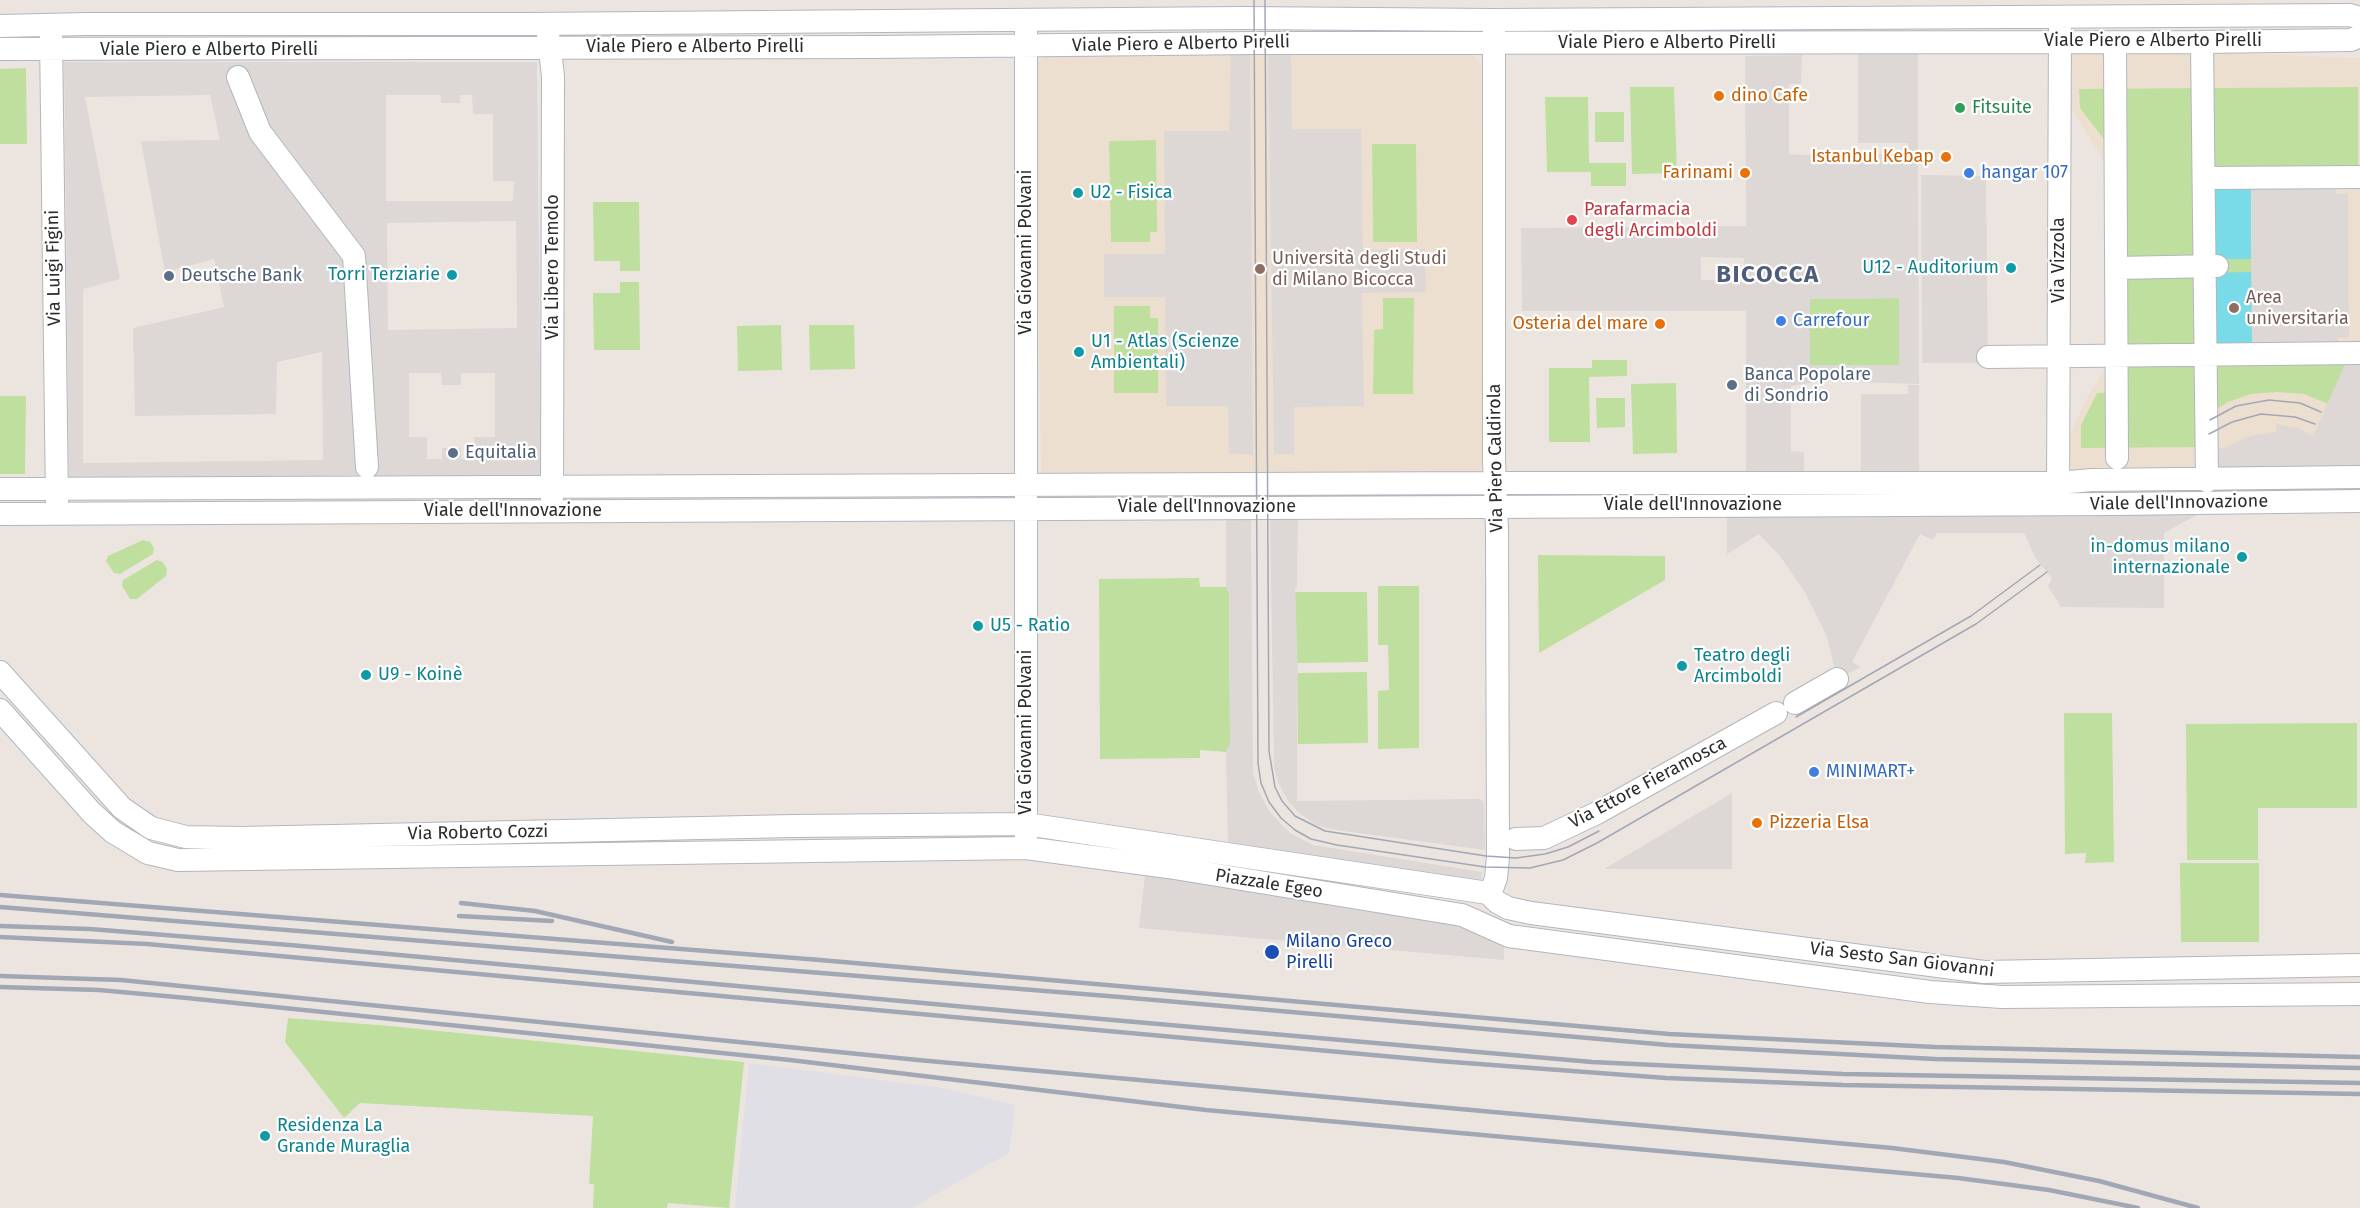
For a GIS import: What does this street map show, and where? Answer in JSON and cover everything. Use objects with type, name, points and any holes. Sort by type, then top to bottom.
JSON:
[{"type":"street","name":"Viale Piero e Alberto Pirelli","points":[[0,26],[1026,19],[1241,9],[1494,20],[2060,15],[2350,15],[2360,18]]},
{"type":"street","points":[[1241,9],[1261,43]]},
{"type":"street","points":[[1261,43],[1276,9]]},
{"type":"street","name":"Via Vizzola","points":[[2058,494],[2060,15]]},
{"type":"street","name":"Via Giovanni Polvani","points":[[1026,19],[1026,485]]},
{"type":"street","name":"Via Piero Caldirola","points":[[1488,893],[1496,878],[1498,857],[1494,20]]},
{"type":"street","name":"Via Luigi Figini","points":[[51,24],[57,512]]},
{"type":"street","name":"Via Libero Temolo","points":[[548,24],[548,48],[553,76],[552,511]]},
{"type":"street","name":"Viale Piero e Alberto Pirelli","points":[[0,49],[230,50],[1261,43],[2202,42],[2351,40],[2360,36]]},
{"type":"street","points":[[2115,42],[2117,458]]},
{"type":"street","name":"Viale dell'Innovazione","points":[[2202,42],[2204,178],[2211,266],[2206,356],[2207,480]]},
{"type":"street","points":[[238,78],[260,132],[354,256],[367,467]]},
{"type":"street","points":[[2204,178],[2360,177]]},
{"type":"street","points":[[2116,268],[2211,266]]},
{"type":"street","points":[[1988,357],[2360,353]]},
{"type":"street","name":"Viale dell'Innovazione","points":[[0,514],[1496,506],[2058,494],[2092,480],[2360,477]]},
{"type":"street","name":"Viale dell'Innovazione","points":[[0,489],[1495,483],[2360,501]]},
{"type":"street","points":[[1026,485],[1026,508]]},
{"type":"street","name":"Via Giovanni Polvani","points":[[1026,508],[1026,848]]},
{"type":"street","name":"Via Roberto Cozzi","points":[[0,672],[122,808],[151,828],[186,837],[253,838],[793,826],[1026,824]]},
{"type":"street","name":"Via Ettore Fieramosca","points":[[1516,839],[1544,838],[1597,813],[1837,679]]},
{"type":"street","name":"Via Roberto Cozzi","points":[[0,710],[106,826],[141,850],[178,860],[1026,848]]},
{"type":"street","name":"Piazzale Egeo","points":[[1026,824],[1488,893]]},
{"type":"street","name":"Piazzale Egeo","points":[[1026,848],[1168,867],[1462,915],[1509,936]]},
{"type":"street","name":"Via Sesto San Giovanni","points":[[1488,893],[1508,908],[1531,913],[1984,972],[2360,965]]},
{"type":"street","name":"Via Sesto San Giovanni","points":[[1509,936],[1930,992],[2002,997],[2360,994]]},
{"type":"shaded area","name":"Area universitaria","points":[[2117,49],[2360,58],[2360,471],[2207,473],[2069,470],[2065,444],[2089,394],[2107,367],[2105,163],[2070,106],[2070,52]]},
{"type":"shaded area","points":[[1291,52],[1292,129],[1361,129],[1363,250],[1425,249],[1426,292],[1362,293],[1364,406],[1294,407],[1294,454],[1274,454],[1268,53]]},
{"type":"shaded area","name":"Università degli Studi di Milano Bicocca","points":[[1471,52],[1481,65],[1482,473],[1041,475],[1035,62],[1051,54]]},
{"type":"shaded area","points":[[1231,53],[1250,53],[1253,455],[1238,453],[1229,455],[1228,406],[1166,406],[1165,297],[1104,297],[1104,254],[1165,254],[1164,131],[1229,131]]},
{"type":"shaded area","points":[[1858,54],[1918,54],[1918,152],[1908,152],[1908,143],[1858,143]]},
{"type":"shaded area","points":[[1802,55],[1801,84],[1789,84],[1789,154],[1820,156],[1918,154],[1919,384],[1824,381],[1791,386],[1791,451],[1804,452],[1804,471],[1746,472],[1746,311],[1522,311],[1521,228],[1746,226],[1745,56]],"holes":[[[1701,257],[1744,258],[1744,280],[1701,280]],[[1899,298],[1899,365],[1810,365],[1810,299]]]},
{"type":"shaded area","points":[[64,62],[537,62],[541,475],[69,477]],"holes":[[[210,95],[220,140],[141,141],[165,272],[214,259],[224,307],[133,328],[135,416],[276,414],[277,362],[322,352],[323,460],[83,463],[83,289],[120,279],[85,97]],[[386,95],[441,95],[441,103],[460,103],[460,95],[472,95],[473,114],[493,114],[493,181],[514,181],[513,201],[386,201]],[[516,221],[517,328],[388,330],[387,223]],[[409,373],[441,373],[442,385],[461,385],[461,373],[495,373],[495,437],[474,437],[474,459],[461,459],[461,448],[442,448],[442,459],[427,459],[427,437],[409,437]]]},
{"type":"shaded area","points":[[1921,175],[1986,176],[1988,363],[1922,363]]},
{"type":"shaded area","points":[[2336,177],[2336,194],[2348,194],[2349,337],[2338,338],[2338,354],[2252,355],[2251,178]]},
{"type":"shaded area","points":[[2350,353],[2360,353],[2360,471],[2207,473],[2207,447],[2225,448],[2249,436],[2276,432],[2276,424],[2298,428],[2313,436]]},
{"type":"shaded area","points":[[1908,385],[1919,385],[1919,476],[1861,476],[1861,394],[1908,394]]},
{"type":"shaded area","points":[[1727,513],[2199,514],[2164,533],[2164,608],[2061,607],[2048,586],[2052,578],[2036,559],[2024,533],[1937,533],[1933,540],[1920,534],[1852,662],[1861,667],[1837,679],[1827,637],[1806,594],[1780,556],[1759,534],[1727,554]]},
{"type":"shaded area","points":[[1298,515],[1297,586],[1295,590],[1298,673],[1297,801],[1480,799],[1484,803],[1485,850],[1336,830],[1316,825],[1299,813],[1288,801],[1274,768],[1270,517]]},
{"type":"shaded area","points":[[1226,516],[1251,516],[1253,773],[1259,792],[1270,812],[1290,833],[1313,845],[1482,872],[1481,882],[1228,846],[1226,752],[1230,744]]},
{"type":"shaded area","points":[[1732,793],[1732,869],[1604,869]]},
{"type":"shaded area","points":[[1145,875],[1469,924],[1504,940],[1504,960],[1139,928]]},
{"type":"shaded area","points":[[749,1063],[943,1088],[1015,1105],[1009,1153],[912,1208],[735,1208]]},
{"type":"green space","points":[[26,68],[27,144],[0,144],[0,69]]},
{"type":"green space","points":[[1630,87],[1674,87],[1677,173],[1632,174]]},
{"type":"green space","points":[[2358,87],[2358,177],[2251,178],[2252,355],[2350,353],[2328,404],[2304,394],[2277,392],[2251,394],[2228,402],[2206,416],[2207,447],[2081,448],[2081,425],[2097,393],[2116,392],[2106,142],[2080,108],[2079,89]]},
{"type":"green space","points":[[1545,97],[1588,97],[1589,163],[1626,163],[1626,186],[1591,186],[1591,172],[1547,172]]},
{"type":"green space","points":[[1595,112],[1624,112],[1624,142],[1595,142]]},
{"type":"green space","points":[[1156,140],[1157,232],[1150,232],[1150,242],[1111,242],[1109,141]]},
{"type":"green space","points":[[1372,144],[1416,144],[1417,242],[1373,242]]},
{"type":"green space","points":[[593,202],[639,202],[640,271],[620,271],[620,261],[594,261]]},
{"type":"green space","points":[[620,282],[639,282],[640,350],[594,350],[593,293],[620,293]]},
{"type":"green space","points":[[1383,298],[1414,298],[1413,394],[1373,394],[1374,330],[1383,329]]},
{"type":"green space","points":[[1899,298],[1899,365],[1809,366],[1810,299]]},
{"type":"green space","points":[[1114,306],[1150,306],[1150,318],[1158,318],[1158,393],[1114,393]]},
{"type":"green space","points":[[781,325],[782,370],[738,371],[737,326]]},
{"type":"green space","points":[[809,325],[854,325],[855,369],[810,370]]},
{"type":"green space","points":[[1592,360],[1627,360],[1627,376],[1589,377],[1590,442],[1549,442],[1549,368],[1592,368]]},
{"type":"green space","points":[[1676,383],[1677,453],[1633,454],[1631,384]]},
{"type":"green space","points":[[0,396],[26,396],[25,474],[0,474]]},
{"type":"green space","points":[[1596,398],[1625,398],[1625,427],[1597,428]]},
{"type":"green space","points":[[143,540],[150,542],[154,548],[153,554],[120,574],[114,573],[106,561],[108,556]]},
{"type":"green space","points":[[1538,555],[1665,556],[1665,580],[1539,653]]},
{"type":"green space","points":[[157,560],[163,562],[167,569],[166,576],[137,599],[130,599],[122,586],[123,580]]},
{"type":"green space","points":[[1199,578],[1200,587],[1226,587],[1229,593],[1230,744],[1226,752],[1200,750],[1200,758],[1100,759],[1099,579]]},
{"type":"green space","points":[[1378,586],[1419,586],[1419,748],[1378,749],[1378,691],[1389,690],[1388,645],[1378,645]]},
{"type":"green space","points":[[1295,592],[1367,592],[1368,662],[1297,663]]},
{"type":"green space","points":[[1367,672],[1368,743],[1298,744],[1298,673]]},
{"type":"green space","points":[[2064,713],[2112,713],[2114,862],[2085,863],[2086,853],[2065,854]]},
{"type":"green space","points":[[2357,723],[2357,808],[2258,808],[2258,860],[2187,860],[2186,724]]},
{"type":"green space","points":[[2180,863],[2259,863],[2259,942],[2181,942]]},
{"type":"green space","points":[[288,1018],[390,1026],[744,1062],[729,1208],[668,1203],[667,1208],[593,1208],[594,1184],[589,1184],[593,1116],[360,1103],[344,1118],[285,1042]]},
{"type":"water","points":[[2251,184],[2251,259],[2208,259],[2207,185]]},
{"type":"water","points":[[2251,272],[2252,346],[2210,348],[2209,273]]},
{"type":"tram line","points":[[1254,0],[1258,763],[1261,783],[1269,802],[1281,818],[1295,830],[1311,839],[1337,845],[1485,867],[1530,868],[1563,860],[1597,843],[1976,624],[2047,572]]},
{"type":"tram line","points":[[1265,0],[1269,751],[1275,787],[1282,801],[1295,816],[1325,831],[1486,856],[1516,858],[1545,854],[1568,847],[1599,831]]},
{"type":"tram line","points":[[2210,420],[2236,406],[2269,400],[2300,403],[2321,412]]},
{"type":"tram line","points":[[2209,434],[2232,422],[2261,414],[2295,417],[2315,424]]},
{"type":"tram line","points":[[1796,717],[1971,616],[2040,565]]},
{"type":"railway","points":[[0,895],[820,960],[1669,1034],[1935,1047],[2360,1057]]},
{"type":"railway","points":[[461,903],[535,911],[672,942]]},
{"type":"railway","points":[[0,907],[1120,997],[1668,1045],[1935,1059],[2360,1068]]},
{"type":"railway","points":[[459,916],[552,921]]},
{"type":"railway","points":[[0,926],[90,929],[290,945],[1592,1062],[1843,1074],[2360,1083]]},
{"type":"railway","points":[[0,937],[147,944],[1439,1061],[1666,1078],[1843,1085],[2360,1094]]},
{"type":"railway","points":[[0,976],[121,980],[918,1060],[1892,1148],[2004,1162],[2099,1181],[2198,1208]]},
{"type":"railway","points":[[0,987],[99,990],[187,998],[790,1060],[1206,1110],[1958,1178],[2049,1190],[2138,1208]]},
{"type":"place","name":"dino Cafe","points":[[1719,96]]},
{"type":"place","name":"Fitsuite","points":[[1960,108]]},
{"type":"place","name":"Istanbul Kebap","points":[[1946,157]]},
{"type":"place","name":"Farinami","points":[[1745,173]]},
{"type":"place","name":"hangar 107","points":[[1969,173]]},
{"type":"place","name":"U2 - Fisica","points":[[1078,193]]},
{"type":"place","name":"Parafarmacia degli Arcimboldi","points":[[1572,220]]},
{"type":"place","name":"U12 - Auditorium","points":[[2011,268]]},
{"type":"place","name":"Università degli Studi di Milano Bicocca","points":[[1260,269]]},
{"type":"place","name":"Torri Terziarie","points":[[452,275]]},
{"type":"place","name":"Deutsche Bank","points":[[169,276]]},
{"type":"place","name":"Area universitaria","points":[[2234,308]]},
{"type":"place","name":"Carrefour","points":[[1781,321]]},
{"type":"place","name":"Osteria del mare","points":[[1660,324]]},
{"type":"place","name":"U1 - Atlas (Scienze Ambientali)","points":[[1079,352]]},
{"type":"place","name":"Banca Popolare di Sondrio","points":[[1732,385]]},
{"type":"place","name":"Equitalia","points":[[453,453]]},
{"type":"place","name":"in-domus milano internazionale","points":[[2242,557]]},
{"type":"place","name":"U5 - Ratio","points":[[978,626]]},
{"type":"place","name":"Teatro degli Arcimboldi","points":[[1682,666]]},
{"type":"place","name":"U9 - Koinè","points":[[366,675]]},
{"type":"place","name":"MINIMART+","points":[[1814,772]]},
{"type":"place","name":"Pizzeria Elsa","points":[[1757,823]]},
{"type":"place","name":"Milano Greco Pirelli","points":[[1272,952]]},
{"type":"place","name":"Residenza La Grande Muraglia","points":[[265,1136]]},
{"type":"district","name":"BICOCCA","points":[[1768,275]]}]
